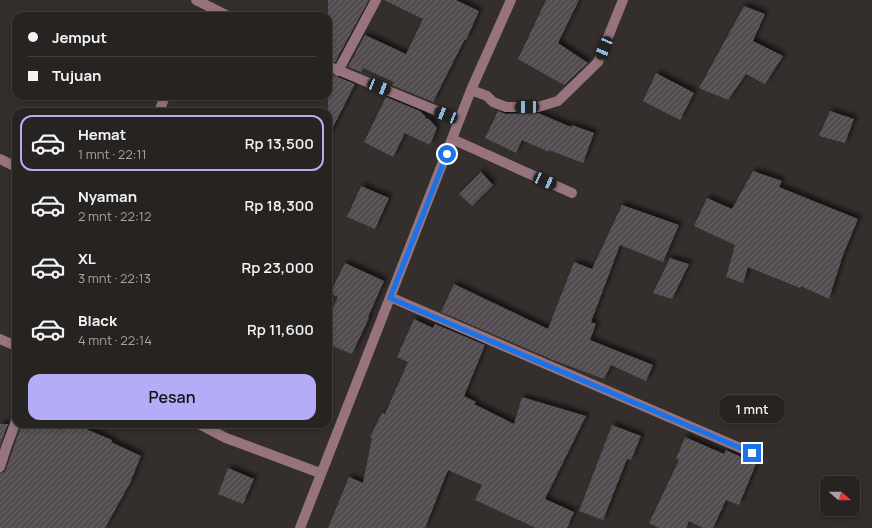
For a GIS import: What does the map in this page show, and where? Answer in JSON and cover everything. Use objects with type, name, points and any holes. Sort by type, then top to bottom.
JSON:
[{"type":"street","points":[[196,0],[210,12]]},
{"type":"street","points":[[338,71],[376,0]]},
{"type":"street","points":[[300,528],[320,473],[459,120],[511,0]]},
{"type":"street","points":[[471,90],[487,96],[493,102],[506,107],[538,107],[558,101],[598,62],[623,0]]},
{"type":"street","points":[[332,68],[459,120]]},
{"type":"street","points":[[452,139],[572,193]]},
{"type":"street","points":[[0,159],[12,165]]},
{"type":"street","points":[[390,298],[752,453]]},
{"type":"street","points":[[0,339],[12,344]]},
{"type":"street","points":[[0,467],[14,428]]},
{"type":"street","points":[[207,428],[226,438],[320,473]]},
{"type":"building","points":[[328,0],[369,0],[335,62],[332,61],[332,12],[328,12]]},
{"type":"building","points":[[384,0],[456,0],[479,11],[466,40],[465,39],[433,102],[392,85],[394,82],[363,68],[361,72],[348,67],[365,35],[406,54],[423,19]]},
{"type":"building","points":[[546,0],[579,0],[558,43],[588,63],[564,85],[518,59]]},
{"type":"building","points":[[744,6],[765,14],[753,41],[783,56],[765,84],[746,74],[728,100],[699,88]]},
{"type":"building","points":[[656,73],[694,93],[680,120],[643,101]]},
{"type":"building","points":[[332,75],[355,84],[332,129],[332,108],[328,108],[328,100],[332,100]]},
{"type":"building","points":[[386,97],[420,111],[426,117],[425,118],[429,119],[437,128],[430,145],[405,133],[393,157],[364,142]]},
{"type":"building","points":[[498,111],[506,114],[538,113],[571,127],[572,125],[594,133],[583,163],[549,150],[549,152],[522,140],[516,153],[485,138]]},
{"type":"building","points":[[830,111],[854,119],[845,143],[819,136]]},
{"type":"building","points":[[753,171],[782,181],[779,187],[858,219],[843,255],[829,299],[801,286],[800,288],[748,267],[743,283],[726,277],[735,245],[694,226],[707,198],[732,209]]},
{"type":"building","points":[[481,172],[493,185],[472,206],[459,194]]},
{"type":"building","points":[[361,186],[389,198],[375,229],[347,217]]},
{"type":"building","points":[[622,205],[679,225],[663,262],[620,245],[591,322],[596,324],[590,340],[653,365],[646,381],[611,365],[604,379],[553,360],[441,312],[454,284],[548,329],[574,262],[592,269]]},
{"type":"building","points":[[670,258],[689,264],[672,299],[653,293]]},
{"type":"building","points":[[345,263],[384,281],[352,354],[332,346],[332,310],[338,297],[332,294],[332,289]]},
{"type":"building","points":[[414,319],[433,328],[435,324],[485,345],[464,396],[476,402],[474,404],[514,424],[522,397],[586,416],[545,499],[574,512],[567,528],[536,528],[475,500],[482,485],[448,470],[425,528],[328,528],[349,477],[363,483],[372,438],[370,437],[382,413],[385,414],[408,362],[397,357]]},
{"type":"building","points":[[0,424],[8,424],[0,445]]},
{"type":"building","points":[[612,425],[641,436],[631,460],[627,459],[603,520],[579,511]]},
{"type":"building","points":[[21,428],[58,428],[62,430],[63,428],[86,428],[112,440],[111,442],[141,456],[130,483],[105,528],[0,528],[0,473],[4,472]]},
{"type":"building","points":[[685,437],[724,454],[726,450],[756,464],[739,505],[726,500],[713,528],[703,528],[689,521],[686,528],[659,528],[649,523],[679,460],[676,459]]},
{"type":"building","points":[[228,468],[254,479],[243,504],[218,494]]},
{"type":"route","points":[[447,154],[390,298],[752,453]]}]
